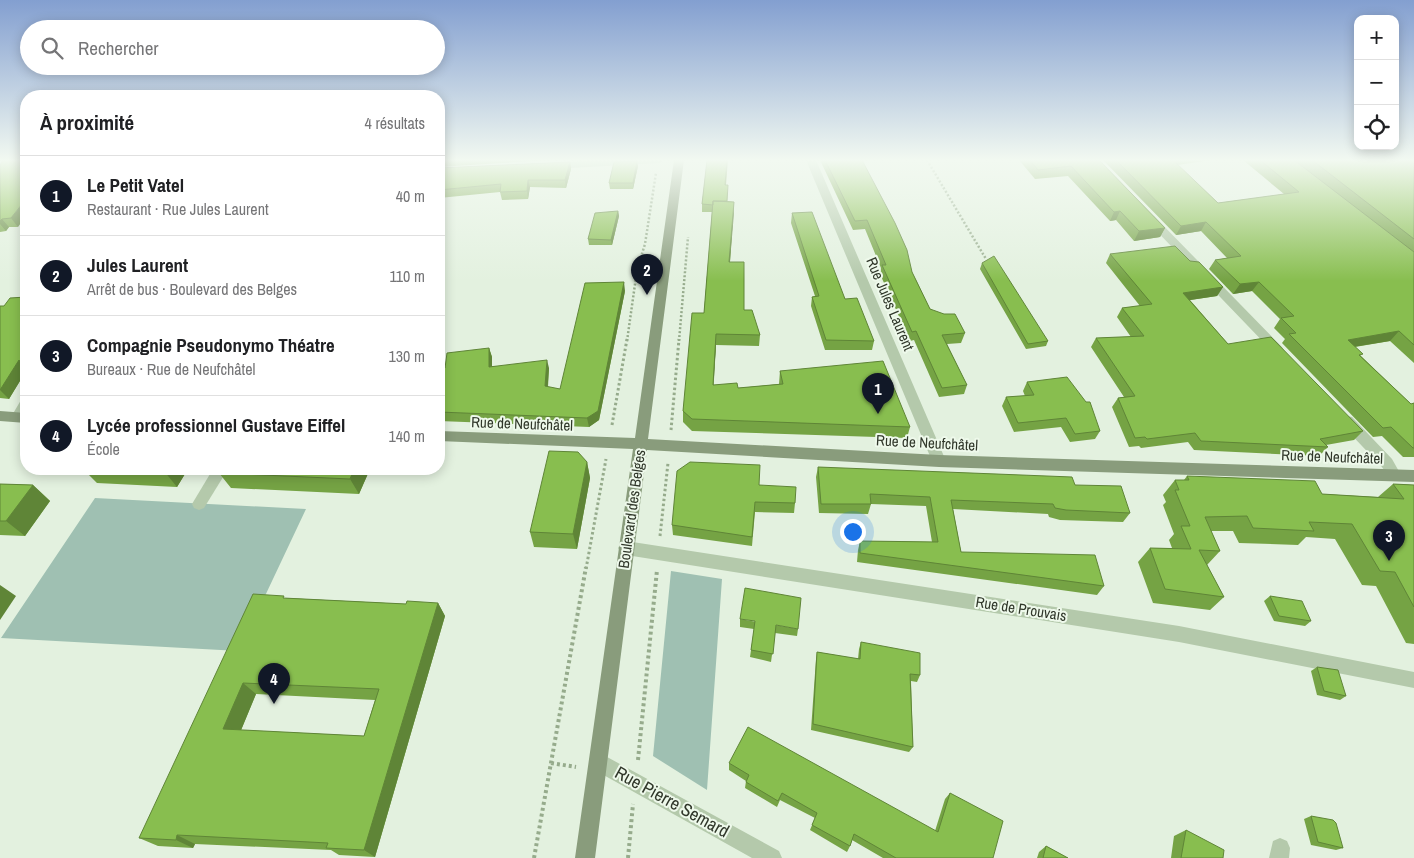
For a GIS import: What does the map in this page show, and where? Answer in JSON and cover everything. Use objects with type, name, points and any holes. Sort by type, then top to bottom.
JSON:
[{"type":"main road","name":"Boulevard des Belges","points":[[585,858],[674,200]]},
{"type":"main road","points":[[0,416],[20,418]]},
{"type":"main road","name":"Rue de Neufchâtel","points":[[445,436],[640,444],[940,461],[1414,476]]},
{"type":"street","name":"Rue Jules Laurent","points":[[828,200],[940,461]]},
{"type":"street","points":[[1142,210],[1285,358]]},
{"type":"street","points":[[1340,414],[1388,463],[1394,476]]},
{"type":"street","points":[[199,504],[217,475]]},
{"type":"street","name":"Rue de Prouvais","points":[[626,548],[1179,634],[1414,680]]},
{"type":"street","name":"Rue Pierre Semard","points":[[597,766],[636,781],[772,858]]},
{"type":"path","points":[[534,858],[630,324],[637,270],[645,244],[652,200]]},
{"type":"path","points":[[951,200],[986,259]]},
{"type":"path","points":[[628,858],[670,446],[689,233]]},
{"type":"path","points":[[551,763],[597,766]]},
{"type":"green space","points":[[95,498],[306,509],[239,651],[1,638]]},
{"type":"green space","points":[[671,571],[722,579],[707,790],[653,756]]},
{"type":"building","points":[[0,200],[20,200],[20,207],[11,218],[0,221]]},
{"type":"building","points":[[702,200],[727,200],[713,201],[713,205],[702,204]]},
{"type":"building","points":[[845,200],[883,200],[907,250],[912,272],[930,309],[944,314],[955,314],[965,333],[942,335],[967,385],[942,388],[916,331],[912,332],[882,265],[886,265],[867,220],[855,221]]},
{"type":"building","points":[[1103,200],[1138,200],[1165,228],[1139,231],[1120,211],[1114,212]]},
{"type":"building","points":[[1155,200],[1215,200],[1218,203],[1240,200],[1346,200],[1414,252],[1414,345],[1399,331],[1348,340],[1363,354],[1359,355],[1411,404],[1414,403],[1414,448],[1391,427],[1383,428],[1289,334],[1296,333],[1281,318],[1294,316],[1259,282],[1240,284],[1215,260],[1241,256],[1206,222],[1181,226]]},
{"type":"building","points":[[1364,200],[1414,200],[1414,239]]},
{"type":"building","points":[[713,201],[734,202],[729,262],[744,262],[744,310],[752,310],[760,335],[716,334],[713,385],[737,383],[738,388],[783,384],[780,371],[883,361],[910,427],[692,419],[683,411],[692,313],[704,313]]},
{"type":"building","points":[[618,211],[611,240],[588,239],[595,213]]},
{"type":"building","points":[[812,212],[845,299],[857,298],[874,341],[826,340],[812,297],[819,296],[792,213]]},
{"type":"building","points":[[1175,246],[1190,261],[1199,262],[1223,287],[1183,293],[1228,344],[1271,337],[1363,431],[1320,439],[1328,447],[1201,441],[1195,433],[1147,439],[1145,437],[1135,438],[1118,398],[1135,396],[1096,338],[1144,336],[1122,308],[1152,304],[1110,254]]},
{"type":"building","points":[[994,256],[1048,341],[1028,344],[982,263]]},
{"type":"building","points":[[624,282],[598,411],[587,418],[445,412],[447,353],[489,348],[489,367],[547,360],[545,386],[560,389],[585,283]]},
{"type":"building","points":[[20,297],[20,362],[19,360],[0,390],[0,306],[4,306],[10,298]]},
{"type":"building","points":[[1067,377],[1086,402],[1090,402],[1100,431],[1075,434],[1066,418],[1018,423],[1006,397],[1034,395],[1027,382]]},
{"type":"building","points":[[549,451],[578,452],[587,462],[573,534],[530,532]]},
{"type":"building","points":[[690,462],[760,465],[759,485],[796,487],[795,503],[755,502],[752,537],[672,525],[677,471]]},
{"type":"building","points":[[818,467],[1072,477],[1075,485],[1121,486],[1130,513],[1066,510],[1055,508],[1053,504],[951,500],[961,552],[1095,555],[1104,586],[860,553],[860,541],[938,542],[930,497],[870,494],[871,504],[821,504]]},
{"type":"building","points":[[263,475],[352,475],[350,479]]},
{"type":"building","points":[[1187,476],[1315,481],[1322,494],[1404,499],[1393,484],[1414,485],[1414,607],[1395,572],[1380,571],[1352,524],[1309,522],[1314,531],[1253,528],[1247,516],[1205,517],[1220,551],[1199,550],[1224,597],[1165,589],[1150,548],[1191,549],[1181,526],[1190,526],[1175,490],[1179,490],[1175,480],[1189,480]]},
{"type":"building","points":[[0,484],[33,485],[6,521],[0,521]]},
{"type":"building","points":[[745,588],[801,598],[798,629],[776,625],[773,654],[751,650],[755,621],[740,619]]},
{"type":"building","points":[[253,594],[284,596],[283,598],[406,604],[407,601],[438,603],[364,850],[326,848],[328,843],[177,835],[176,840],[139,838]],"holes":[[[243,683],[379,689],[364,736],[223,729]]]},
{"type":"building","points":[[1270,596],[1302,601],[1311,621],[1279,616]]},
{"type":"building","points":[[861,642],[920,653],[920,675],[910,674],[913,747],[813,724],[817,652],[860,659]]},
{"type":"building","points":[[1317,667],[1338,670],[1346,696],[1324,691]]},
{"type":"building","points":[[748,727],[938,832],[950,793],[1003,821],[993,858],[896,858],[854,834],[850,846],[812,825],[817,813],[782,793],[778,801],[746,782],[749,775],[729,763]]},
{"type":"building","points":[[1311,816],[1333,820],[1336,823],[1343,848],[1318,842]]},
{"type":"building","points":[[1186,830],[1224,850],[1223,858],[1181,858]]},
{"type":"building","points":[[1046,846],[1068,858],[1043,858]]},
{"type":"place","name":"Jules Laurent","points":[[647,295]]},
{"type":"place","name":"Le Petit Vatel","points":[[878,414]]},
{"type":"place","name":"Compagnie Pseudonymo Théatre","points":[[1389,561]]},
{"type":"place","name":"Lycée professionnel Gustave Eiffel","points":[[274,704]]}]
